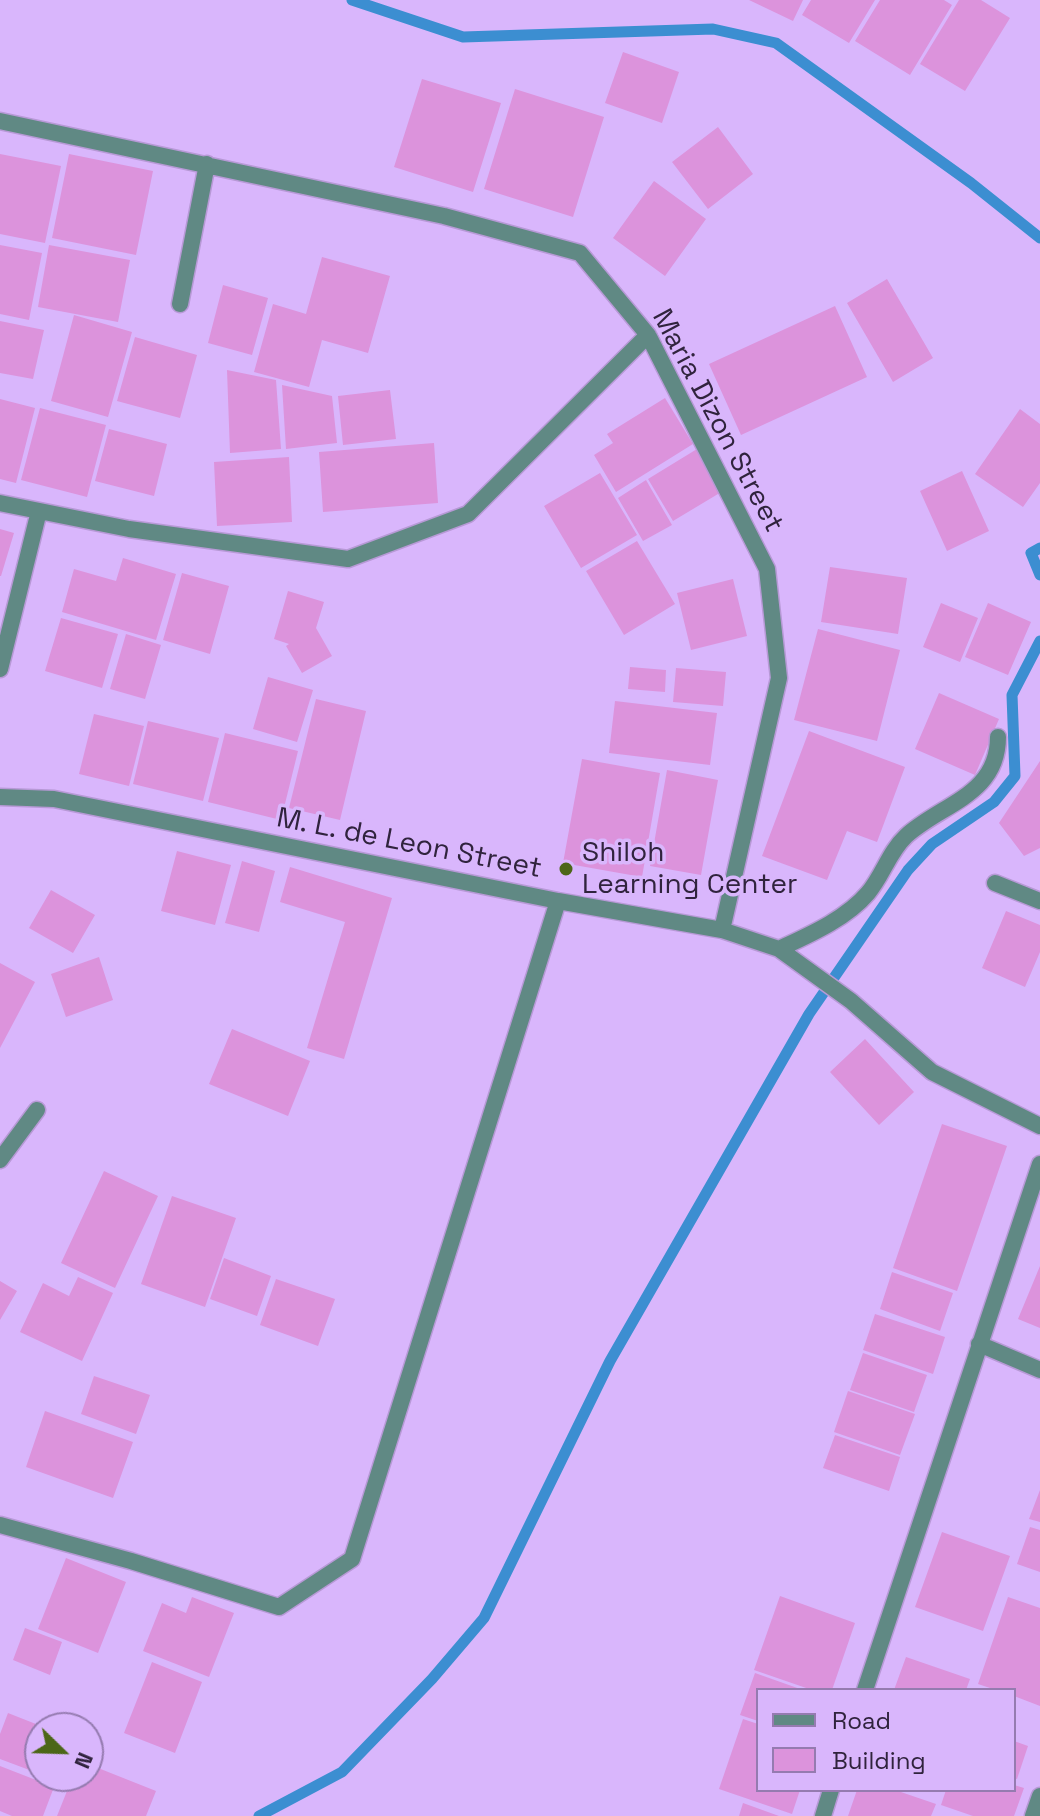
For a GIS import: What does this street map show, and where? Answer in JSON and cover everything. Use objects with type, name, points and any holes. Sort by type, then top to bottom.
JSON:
[{"type":"street","name":"Maria Dizon Street","points":[[0,121],[444,216],[580,253],[648,335],[767,569],[779,678],[722,930]]},
{"type":"street","points":[[180,304],[207,164]]},
{"type":"street","points":[[0,503],[129,529],[348,559],[468,514],[648,335]]},
{"type":"street","points":[[0,669],[39,511]]},
{"type":"street","points":[[779,949],[819,930],[852,907],[867,894],[903,839],[982,784],[995,758],[998,737]]},
{"type":"street","name":"M. L. de Leon Street","points":[[0,797],[54,799],[558,901],[722,930],[779,949],[851,1001],[932,1072],[1040,1126]]},
{"type":"street","points":[[995,883],[1040,901]]},
{"type":"street","points":[[0,1525],[131,1561],[279,1607],[352,1559],[558,901]]},
{"type":"street","points":[[0,1160],[37,1110]]},
{"type":"street","points":[[866,1688],[1040,1164]]},
{"type":"street","points":[[979,1344],[1040,1370]]},
{"type":"street","points":[[823,1816],[830,1792]]},
{"type":"street","points":[[1033,1816],[1040,1796]]},
{"type":"building","points":[[749,0],[803,0],[793,21]]},
{"type":"building","points":[[811,0],[875,0],[849,43],[802,15]]},
{"type":"building","points":[[880,0],[944,0],[952,5],[910,75],[855,41]]},
{"type":"building","points":[[959,0],[981,0],[1010,18],[965,91],[920,64]]},
{"type":"building","points":[[623,52],[679,72],[662,123],[605,103]]},
{"type":"building","points":[[422,79],[501,103],[473,192],[394,167]]},
{"type":"building","points":[[515,89],[604,117],[573,217],[484,189]]},
{"type":"building","points":[[718,127],[753,174],[708,209],[672,162]]},
{"type":"building","points":[[0,154],[61,166],[45,243],[0,234]]},
{"type":"building","points":[[69,154],[153,171],[136,255],[52,238]]},
{"type":"building","points":[[654,181],[706,219],[665,276],[613,238]]},
{"type":"building","points":[[0,245],[42,253],[29,320],[0,314]]},
{"type":"building","points":[[49,245],[130,260],[118,322],[38,307]]},
{"type":"building","points":[[322,257],[390,276],[368,353],[322,340],[309,387],[254,372],[273,304],[306,314]]},
{"type":"building","points":[[887,279],[933,358],[893,382],[847,303]]},
{"type":"building","points":[[223,285],[268,298],[252,355],[208,343]]},
{"type":"building","points":[[835,306],[867,377],[741,435],[709,364]]},
{"type":"building","points":[[74,315],[132,332],[108,417],[51,401]]},
{"type":"building","points":[[0,321],[44,330],[33,379],[0,373]]},
{"type":"building","points":[[135,337],[197,355],[180,418],[117,401]]},
{"type":"building","points":[[227,370],[276,380],[281,449],[230,453]]},
{"type":"building","points":[[282,385],[332,396],[337,443],[286,449]]},
{"type":"building","points":[[390,390],[396,439],[343,445],[338,396]]},
{"type":"building","points":[[665,398],[693,444],[616,492],[594,455],[613,443],[607,434]]},
{"type":"building","points":[[0,399],[35,408],[16,483],[0,479]]},
{"type":"building","points":[[40,408],[106,425],[87,497],[21,480]]},
{"type":"building","points":[[1020,409],[1040,424],[1040,483],[1023,507],[975,474]]},
{"type":"building","points":[[109,429],[167,444],[154,496],[95,481]]},
{"type":"building","points":[[434,443],[438,503],[323,512],[319,452]]},
{"type":"building","points":[[697,449],[723,491],[673,521],[648,479]]},
{"type":"building","points":[[289,457],[292,522],[217,526],[214,462]]},
{"type":"building","points":[[962,471],[989,531],[947,551],[920,491]]},
{"type":"building","points":[[600,473],[637,535],[581,568],[544,506]]},
{"type":"building","points":[[646,480],[672,525],[643,541],[618,498]]},
{"type":"building","points":[[0,529],[14,533],[1,576],[0,576]]},
{"type":"building","points":[[637,541],[675,604],[624,635],[586,571]]},
{"type":"building","points":[[123,558],[176,574],[156,640],[62,612],[74,569],[116,581]]},
{"type":"building","points":[[830,567],[907,578],[898,634],[821,622]]},
{"type":"building","points":[[182,573],[229,586],[210,654],[163,640]]},
{"type":"building","points":[[733,579],[747,636],[691,650],[677,593]]},
{"type":"building","points":[[288,591],[324,602],[316,628],[332,656],[302,673],[286,646],[289,644],[274,639]]},
{"type":"building","points":[[941,603],[978,618],[960,662],[923,647]]},
{"type":"building","points":[[988,603],[1031,622],[1008,675],[965,657]]},
{"type":"building","points":[[61,618],[118,634],[102,688],[45,671]]},
{"type":"building","points":[[818,629],[900,650],[877,741],[794,720]]},
{"type":"building","points":[[126,634],[161,645],[145,699],[110,689]]},
{"type":"building","points":[[630,667],[666,670],[665,692],[628,689]]},
{"type":"building","points":[[676,668],[726,672],[723,706],[673,702]]},
{"type":"building","points":[[268,677],[313,690],[297,742],[253,729]]},
{"type":"building","points":[[939,693],[999,719],[975,775],[915,749]]},
{"type":"building","points":[[316,699],[366,711],[340,820],[289,808]]},
{"type":"building","points":[[615,701],[717,713],[710,765],[609,753]]},
{"type":"building","points":[[94,714],[144,726],[129,786],[79,774]]},
{"type":"building","points":[[148,721],[219,738],[203,801],[133,784]]},
{"type":"building","points":[[809,731],[905,767],[877,842],[847,831],[827,880],[762,856]]},
{"type":"building","points":[[225,733],[298,751],[281,820],[208,802]]},
{"type":"building","points":[[582,759],[660,773],[642,877],[563,863]]},
{"type":"building","points":[[1040,761],[1040,848],[1024,856],[999,823]]},
{"type":"building","points":[[667,770],[718,780],[701,875],[650,866]]},
{"type":"building","points":[[177,851],[231,865],[215,925],[161,911]]},
{"type":"building","points":[[242,861],[275,871],[259,932],[225,923]]},
{"type":"building","points":[[290,867],[392,898],[344,1059],[307,1048],[345,922],[280,902]]},
{"type":"building","points":[[51,890],[95,915],[73,953],[29,928]]},
{"type":"building","points":[[1006,911],[1040,925],[1040,952],[1025,987],[982,968]]},
{"type":"building","points":[[99,957],[113,1000],[66,1017],[51,974]]},
{"type":"building","points":[[0,963],[35,982],[0,1048]]},
{"type":"building","points":[[232,1029],[310,1061],[288,1116],[209,1084]]},
{"type":"building","points":[[865,1039],[914,1092],[879,1125],[830,1072]]},
{"type":"building","points":[[942,1124],[1007,1146],[957,1291],[893,1268]]},
{"type":"building","points":[[104,1171],[158,1196],[115,1288],[61,1263]]},
{"type":"building","points":[[172,1196],[236,1218],[205,1307],[141,1284]]},
{"type":"building","points":[[224,1258],[271,1276],[257,1316],[210,1299]]},
{"type":"building","points":[[1040,1266],[1040,1328],[1018,1319]]},
{"type":"building","points":[[892,1272],[953,1293],[940,1331],[880,1309]]},
{"type":"building","points":[[78,1277],[113,1293],[82,1361],[20,1332],[43,1283],[69,1296]]},
{"type":"building","points":[[276,1279],[335,1299],[318,1346],[260,1325]]},
{"type":"building","points":[[0,1281],[17,1291],[0,1320]]},
{"type":"building","points":[[875,1314],[945,1337],[933,1374],[863,1350]]},
{"type":"building","points":[[863,1353],[927,1375],[914,1412],[850,1390]]},
{"type":"building","points":[[94,1376],[150,1395],[136,1434],[81,1414]]},
{"type":"building","points":[[848,1391],[915,1414],[900,1455],[834,1432]]},
{"type":"building","points":[[45,1411],[133,1442],[113,1498],[26,1467]]},
{"type":"building","points":[[835,1435],[900,1457],[889,1491],[823,1468]]},
{"type":"building","points":[[1040,1490],[1040,1522],[1029,1519]]},
{"type":"building","points":[[1030,1527],[1040,1530],[1040,1572],[1017,1564]]},
{"type":"building","points":[[942,1532],[1010,1556],[983,1631],[915,1607]]},
{"type":"building","points":[[66,1558],[126,1582],[98,1653],[38,1629]]},
{"type":"building","points":[[780,1596],[855,1623],[833,1688],[806,1688],[754,1670]]},
{"type":"building","points":[[192,1597],[234,1613],[209,1677],[143,1651],[162,1603],[186,1613]]},
{"type":"building","points":[[1008,1597],[1040,1608],[1040,1706],[1016,1697],[1016,1688],[990,1688],[978,1684]]},
{"type":"building","points":[[25,1628],[62,1642],[50,1675],[13,1660]]},
{"type":"building","points":[[906,1657],[970,1679],[967,1688],[895,1688]]},
{"type":"building","points":[[152,1662],[202,1682],[175,1753],[124,1733]]},
{"type":"building","points":[[755,1673],[797,1688],[756,1688],[756,1720],[740,1715]]},
{"type":"building","points":[[8,1713],[24,1719],[24,1768],[0,1759],[0,1734]]},
{"type":"building","points":[[743,1719],[756,1723],[756,1792],[799,1792],[792,1814],[719,1789]]},
{"type":"building","points":[[1016,1742],[1028,1746],[1016,1779]]},
{"type":"building","points":[[0,1766],[24,1775],[24,1792],[52,1792],[43,1816],[12,1816],[0,1811]]},
{"type":"building","points":[[104,1770],[156,1791],[146,1816],[57,1816],[67,1792],[104,1792]]},
{"type":"building","points":[[1016,1786],[1024,1788],[1014,1816],[973,1816],[941,1805],[945,1792],[1016,1792]]},
{"type":"building","points":[[856,1792],[901,1792],[936,1804],[931,1816],[848,1816]]},
{"type":"building","points":[[743,1803],[779,1816],[739,1816]]},
{"type":"waterway","points":[[352,0],[463,37],[713,29],[776,43],[971,183],[1040,238]]},
{"type":"waterway","points":[[1040,548],[1031,553],[1040,575]]},
{"type":"waterway","points":[[259,1816],[342,1772],[432,1679],[484,1618],[610,1361],[809,1014],[908,870],[932,844],[994,802],[1015,776],[1012,695],[1040,641]]},
{"type":"place","name":"Shiloh Learning Center","points":[[566,869]]}]
